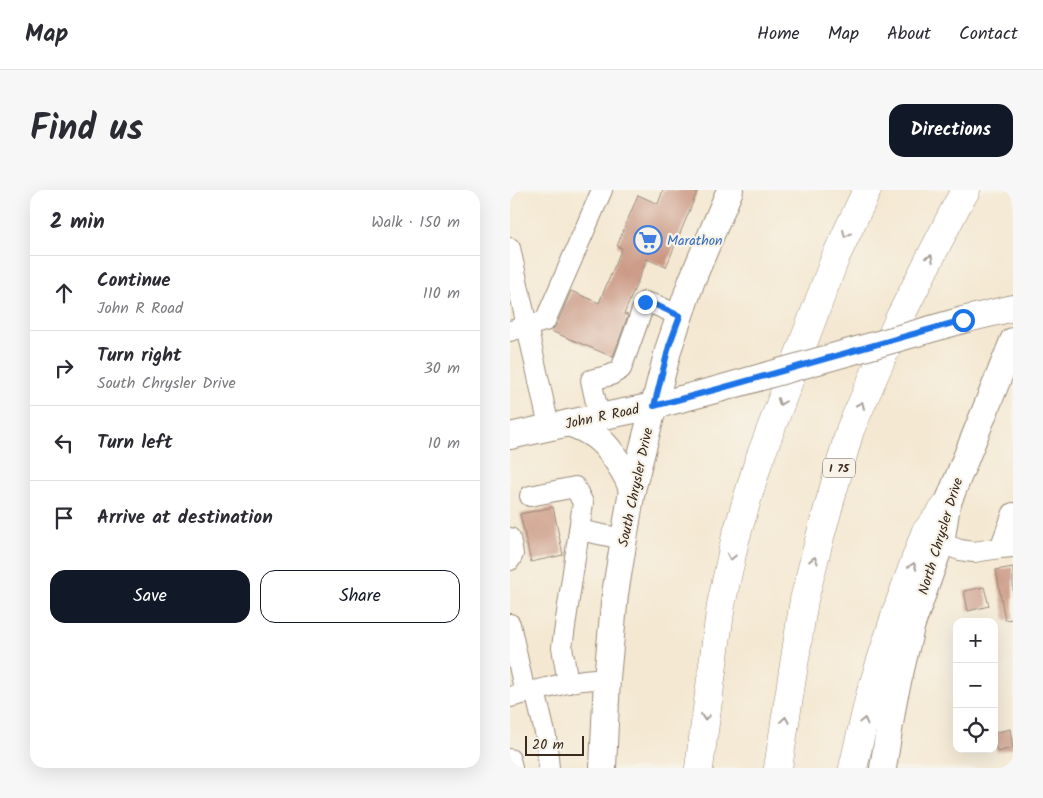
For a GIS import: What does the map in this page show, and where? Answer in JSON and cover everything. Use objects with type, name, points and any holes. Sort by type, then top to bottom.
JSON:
[{"type":"highway","points":[[698,768],[721,605],[735,540],[758,463],[836,256],[867,190]]},
{"type":"highway","name":"I 75","points":[[778,768],[804,600],[850,430],[900,319],[956,205],[966,190]]},
{"type":"highway","points":[[853,768],[870,695],[897,610],[925,533],[947,505]]},
{"type":"main road","name":"South Chrysler Drive","points":[[603,768],[607,678],[614,594],[632,490],[669,346],[692,280],[730,190]]},
{"type":"main road","name":"John R Road","points":[[510,436],[654,406],[963,320],[1013,308]]},
{"type":"main road","name":"North Chrysler Drive","points":[[884,765],[894,699],[912,627],[941,543],[947,505],[1013,341]]},
{"type":"main road","points":[[559,425],[582,428],[601,441],[629,480],[632,490]]},
{"type":"street","points":[[519,329],[545,321],[602,190]]},
{"type":"street","points":[[510,248],[519,329],[559,425]]},
{"type":"street","points":[[599,416],[591,380],[611,375],[621,369],[645,302],[680,316]]},
{"type":"street","points":[[530,496],[575,487],[583,503],[562,647],[568,683]]},
{"type":"street","points":[[941,543],[960,550],[974,552],[1006,547],[1013,513]]},
{"type":"street","points":[[579,530],[623,539]]},
{"type":"street","points":[[510,538],[513,554],[510,560]]},
{"type":"street","points":[[510,624],[524,694],[546,737],[549,768]]},
{"type":"street","points":[[524,694],[583,680],[607,678]]},
{"type":"street","points":[[510,759],[512,768]]},
{"type":"building","points":[[663,190],[698,190],[666,267],[647,259],[624,314],[628,315],[613,357],[551,331],[556,326],[571,291],[599,303],[622,248],[617,246],[638,195],[658,204]]},
{"type":"building","points":[[553,507],[563,555],[531,562],[520,514]]},
{"type":"building","points":[[1013,567],[1013,619],[1005,620],[996,570]]},
{"type":"building","points":[[984,587],[989,606],[968,611],[964,591]]},
{"type":"building","points":[[1010,729],[1013,748],[998,752],[998,732]]},
{"type":"place","name":"Marathon","points":[[648,240]]},
{"type":"route","points":[[645,302],[680,316],[669,346],[654,406],[963,320]]}]
